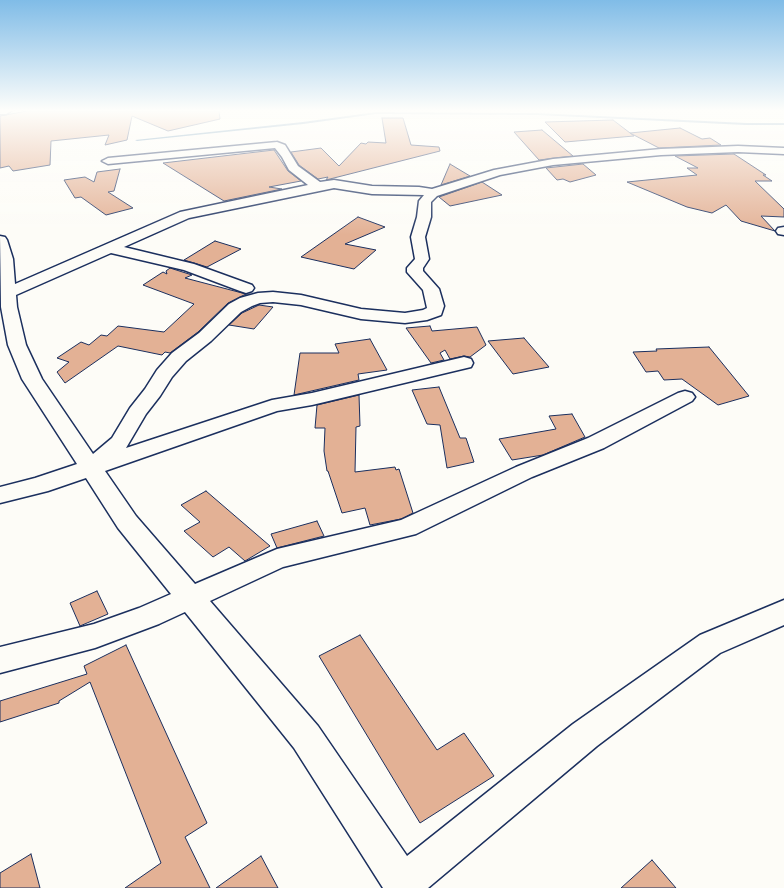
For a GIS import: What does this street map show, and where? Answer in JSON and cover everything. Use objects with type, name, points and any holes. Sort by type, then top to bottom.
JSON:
[{"type":"street","points":[[108,161],[198,152]]},
{"type":"street","points":[[285,152],[292,168],[317,186]]},
{"type":"street","points":[[90,469],[120,442],[137,412],[153,392],[164,374],[179,357],[205,337],[235,308],[246,302],[258,298],[273,297],[301,300],[360,314],[405,318],[427,315],[435,310],[436,306],[431,289],[415,272],[415,268],[422,259],[422,252],[418,237],[424,217],[425,201],[433,193],[498,172],[553,162],[665,152]]},
{"type":"street","points":[[4,293],[184,215],[229,207],[317,186],[334,184],[367,190],[419,191],[433,193]]},
{"type":"street","points":[[0,240],[6,259],[4,293],[17,344],[32,379],[90,469],[127,522],[306,737],[404,886],[585,735],[710,644],[784,612]]},
{"type":"street","points":[[109,248],[189,267],[246,288]]},
{"type":"street","points":[[0,495],[40,486],[272,406],[312,399],[464,363]]},
{"type":"street","points":[[0,660],[95,636],[149,616],[190,596],[277,559],[407,528],[524,472],[596,443],[685,397]]},
{"type":"building","points":[[0,152],[51,152],[50,165],[13,171],[9,166],[0,168]]},
{"type":"building","points":[[253,152],[276,152],[288,171],[301,181],[269,187],[282,189],[224,201],[163,163]]},
{"type":"building","points":[[291,152],[325,152],[339,166],[352,152],[434,152],[326,180],[328,177],[318,179],[299,165]]},
{"type":"building","points":[[532,152],[569,152],[573,156],[539,160]]},
{"type":"building","points":[[734,154],[766,175],[763,175],[772,181],[755,181],[784,209],[784,217],[761,216],[775,231],[741,221],[726,205],[712,213],[687,207],[627,182],[697,175],[687,168],[698,168],[675,156]]},
{"type":"building","points":[[450,164],[470,176],[441,185]]},
{"type":"building","points":[[583,164],[596,175],[570,182],[563,179],[557,180],[546,168]]},
{"type":"building","points":[[120,169],[114,191],[108,192],[133,208],[106,215],[81,197],[75,198],[64,180],[85,177],[94,182],[97,172]]},
{"type":"building","points":[[482,182],[502,195],[450,206],[439,197]]},
{"type":"building","points":[[358,217],[385,227],[345,244],[376,250],[354,269],[301,257]]},
{"type":"building","points":[[215,241],[241,249],[207,267],[184,260]]},
{"type":"building","points":[[170,268],[192,275],[185,278],[246,294],[228,303],[198,332],[170,353],[165,352],[162,355],[118,346],[65,383],[57,372],[69,362],[57,358],[81,342],[89,345],[101,335],[107,336],[118,326],[164,332],[194,304],[143,285],[163,272],[167,274],[166,271]]},
{"type":"building","points":[[259,305],[273,307],[254,329],[229,325],[242,313]]},
{"type":"building","points":[[430,326],[432,331],[477,327],[486,345],[470,357],[464,356],[450,359],[445,350],[440,353],[444,360],[431,363],[406,328]]},
{"type":"building","points":[[524,338],[549,367],[513,374],[488,341]]},
{"type":"building","points":[[370,339],[387,370],[358,374],[359,380],[294,395],[300,353],[339,353],[335,344]]},
{"type":"building","points":[[709,347],[749,396],[718,405],[682,379],[664,380],[658,371],[646,372],[633,352],[657,351],[656,349]]},
{"type":"building","points":[[439,387],[460,438],[466,438],[474,462],[447,468],[440,425],[427,424],[412,390]]},
{"type":"building","points":[[359,395],[360,426],[356,427],[355,472],[395,467],[396,470],[399,469],[413,513],[401,519],[370,525],[365,508],[342,513],[327,471],[324,451],[325,428],[315,428],[317,405]]},
{"type":"building","points":[[572,414],[585,437],[543,455],[512,460],[499,439],[556,429],[549,416]]},
{"type":"building","points":[[206,491],[270,546],[245,561],[229,547],[213,557],[184,531],[200,522],[181,505]]},
{"type":"building","points":[[317,521],[324,536],[277,548],[271,534]]},
{"type":"building","points":[[97,591],[108,614],[80,626],[70,603]]},
{"type":"building","points":[[360,635],[437,750],[464,733],[494,776],[420,823],[319,656]]},
{"type":"building","points":[[126,645],[207,823],[185,837],[210,888],[125,888],[161,863],[90,682],[59,701],[59,703],[0,722],[0,701],[87,674],[84,666]]},
{"type":"building","points":[[31,854],[40,888],[0,888],[0,873]]},
{"type":"building","points":[[261,856],[278,888],[216,888]]},
{"type":"building","points":[[652,860],[676,888],[621,888]]}]
